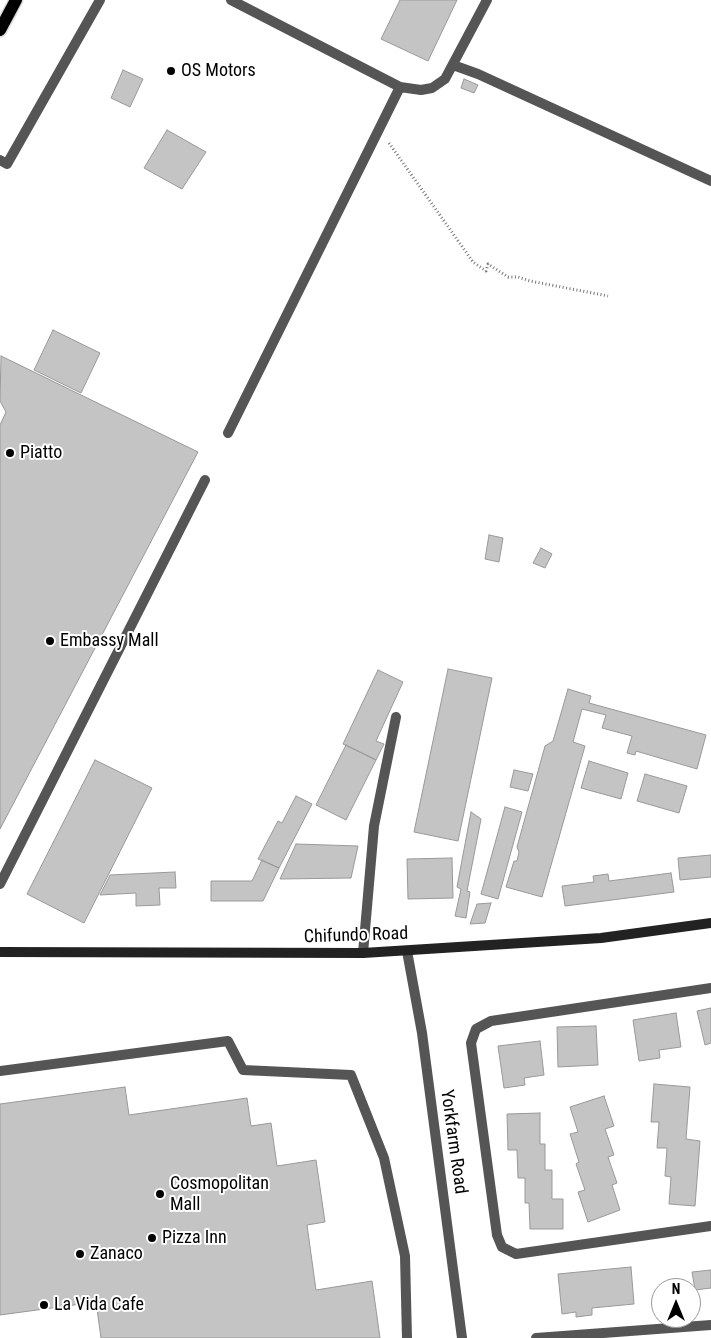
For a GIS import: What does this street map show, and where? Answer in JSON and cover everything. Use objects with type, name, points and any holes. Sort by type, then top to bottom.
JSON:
[{"type":"main road","points":[[0,30],[16,0]]},
{"type":"street","points":[[0,160],[7,164],[100,0]]},
{"type":"street","points":[[232,0],[400,87],[421,90],[432,88],[445,80],[487,0]]},
{"type":"street","points":[[453,65],[478,74],[711,181]]},
{"type":"street","points":[[228,433],[400,87]]},
{"type":"street","points":[[0,884],[205,480]]},
{"type":"street","points":[[363,953],[374,826],[396,717]]},
{"type":"street","name":"Chifundo Road","points":[[0,952],[363,953],[601,938],[711,923]]},
{"type":"street","name":"Yorkfarm Road","points":[[407,951],[422,1033],[462,1338]]},
{"type":"street","points":[[711,988],[491,1021],[476,1029],[471,1043],[497,1235],[502,1247],[516,1254],[711,1226]]},
{"type":"street","points":[[0,1071],[228,1041],[244,1070],[351,1075],[384,1158],[405,1256],[408,1338]]},
{"type":"street","points":[[536,1338],[711,1325]]},
{"type":"path","points":[[380,127],[396,156],[426,194],[473,262],[486,271],[488,264],[508,277],[518,276],[530,281],[608,296]]},
{"type":"building","points":[[400,0],[457,0],[428,61],[381,39]]},
{"type":"building","points":[[123,70],[143,79],[130,107],[111,98]]},
{"type":"building","points":[[464,79],[478,85],[474,93],[461,88]]},
{"type":"building","points":[[167,130],[206,152],[182,189],[144,168]]},
{"type":"building","points":[[53,330],[100,353],[81,393],[34,370]]},
{"type":"building","name":"Embassy Mall","points":[[1,356],[198,452],[0,829],[0,425],[6,412],[0,401]]},
{"type":"building","points":[[489,535],[503,538],[499,562],[485,559]]},
{"type":"building","points":[[541,548],[552,554],[545,568],[533,563]]},
{"type":"building","points":[[448,669],[492,678],[458,841],[414,832]]},
{"type":"building","points":[[378,670],[403,682],[376,741],[384,744],[376,760],[343,744]]},
{"type":"building","points":[[568,689],[591,696],[589,703],[706,735],[697,769],[636,751],[635,755],[627,753],[632,736],[602,728],[606,715],[582,709],[573,742],[585,746],[542,897],[506,887],[514,861],[517,861],[519,852],[517,847],[545,746],[553,741]]},
{"type":"building","points":[[346,745],[376,760],[346,820],[316,805]]},
{"type":"building","points":[[95,760],[152,788],[84,923],[27,894]]},
{"type":"building","points":[[589,761],[628,773],[621,799],[581,788]]},
{"type":"building","points":[[514,770],[533,774],[528,791],[510,787]]},
{"type":"building","points":[[645,774],[687,786],[679,813],[637,801]]},
{"type":"building","points":[[296,796],[312,804],[279,868],[258,859],[278,821],[282,823]]},
{"type":"building","points":[[505,807],[522,812],[498,899],[481,894]]},
{"type":"building","points":[[471,812],[481,819],[467,891],[470,892],[466,918],[455,916],[461,889],[457,887]]},
{"type":"building","points":[[296,844],[358,846],[351,878],[280,879]]},
{"type":"building","points":[[711,855],[711,877],[680,880],[678,858]]},
{"type":"building","points":[[452,858],[453,898],[408,899],[407,859]]},
{"type":"building","points":[[262,860],[279,868],[263,901],[211,901],[211,881],[252,881]]},
{"type":"building","points":[[175,872],[176,888],[159,888],[160,905],[136,906],[136,893],[100,895],[110,875]]},
{"type":"building","points":[[671,873],[674,892],[565,906],[562,886],[594,882],[593,876],[608,874],[609,881]]},
{"type":"building","points":[[491,903],[485,923],[470,924],[477,904]]},
{"type":"building","points":[[711,1008],[711,1043],[705,1045],[697,1011]]},
{"type":"building","points":[[676,1013],[681,1047],[659,1050],[660,1058],[639,1061],[633,1020]]},
{"type":"building","points":[[596,1026],[598,1065],[558,1067],[557,1027]]},
{"type":"building","points":[[540,1041],[544,1075],[524,1078],[525,1085],[504,1088],[498,1046]]},
{"type":"building","points":[[654,1084],[690,1087],[686,1139],[700,1141],[695,1206],[669,1204],[671,1177],[665,1176],[667,1148],[657,1148],[659,1122],[651,1122]]},
{"type":"building","name":"Cosmopolitan Mall","points":[[125,1087],[129,1115],[247,1098],[251,1126],[271,1123],[277,1166],[316,1160],[325,1222],[307,1225],[316,1290],[372,1281],[380,1338],[101,1338],[96,1302],[0,1315],[0,1104]]},
{"type":"building","points":[[604,1096],[614,1126],[605,1129],[614,1155],[608,1157],[617,1183],[612,1185],[620,1210],[588,1222],[578,1192],[585,1190],[576,1164],[579,1162],[570,1134],[578,1132],[570,1107]]},
{"type":"building","points":[[540,1113],[540,1144],[545,1144],[545,1170],[552,1170],[552,1199],[563,1199],[563,1229],[530,1229],[529,1203],[525,1203],[525,1178],[518,1178],[517,1150],[508,1150],[507,1114]]},
{"type":"building","points":[[631,1267],[634,1304],[592,1308],[592,1315],[576,1317],[576,1312],[562,1314],[558,1274]]},
{"type":"building","points":[[711,1270],[711,1288],[701,1289],[701,1278],[693,1278],[692,1272]]},
{"type":"place","name":"OS Motors","points":[[171,71]]},
{"type":"place","name":"Piatto","points":[[10,453]]},
{"type":"place","name":"Embassy Mall","points":[[50,641]]},
{"type":"place","name":"Cosmopolitan Mall","points":[[160,1194]]},
{"type":"place","name":"Pizza Inn","points":[[152,1238]]},
{"type":"place","name":"Zanaco","points":[[80,1254]]},
{"type":"place","name":"La Vida Cafe","points":[[44,1305]]}]
